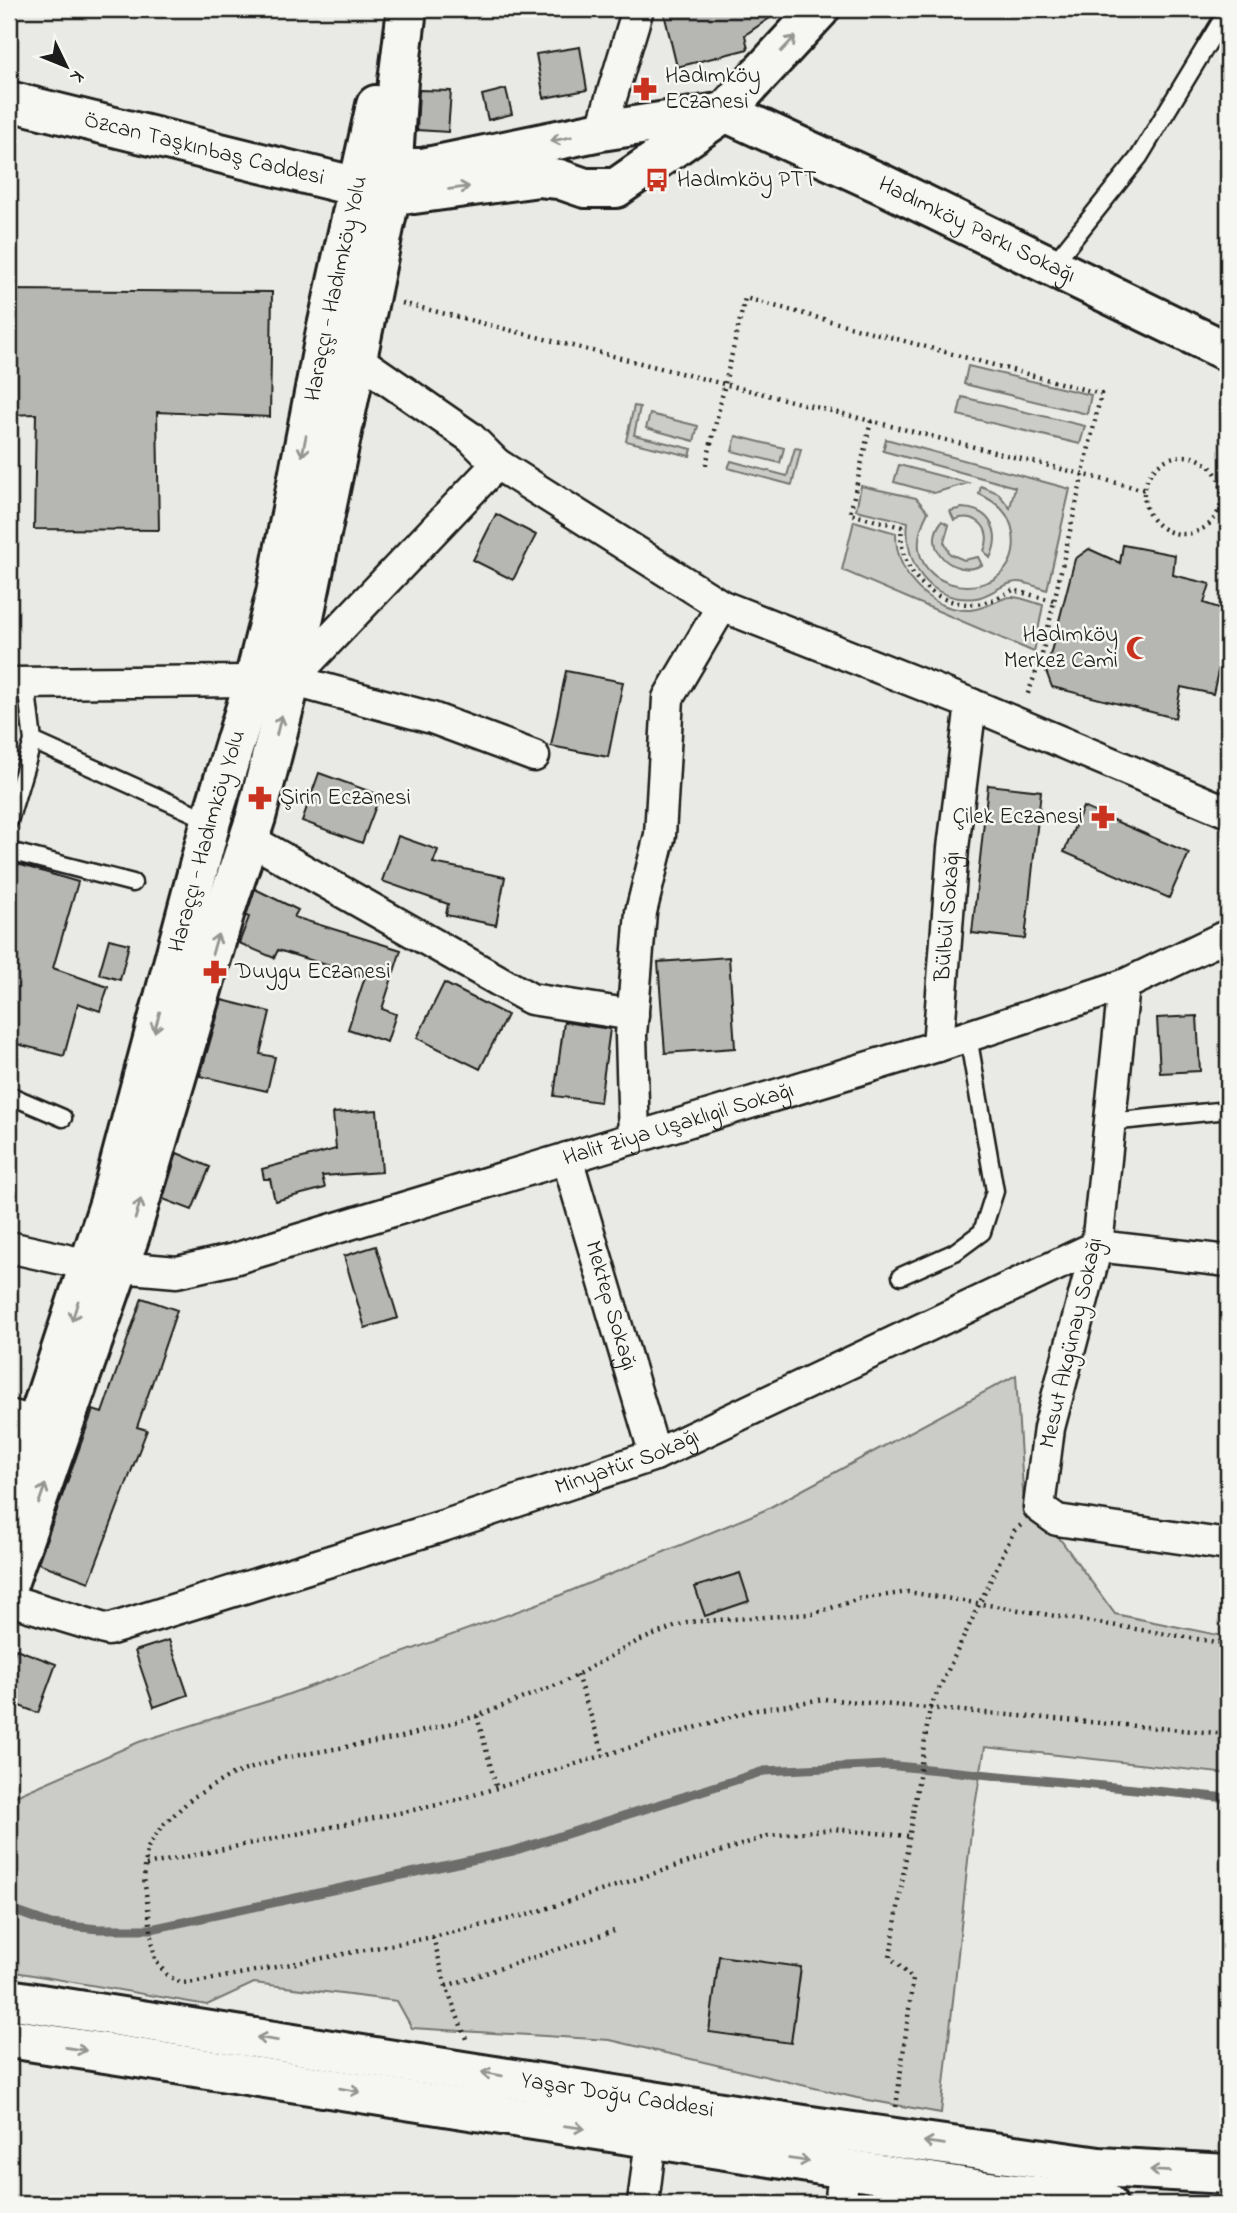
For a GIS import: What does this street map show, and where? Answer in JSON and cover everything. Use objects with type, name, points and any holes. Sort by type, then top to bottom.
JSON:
[{"type":"street","points":[[601,131],[639,9]]},
{"type":"street","points":[[376,178],[414,194],[539,177],[559,179],[585,188],[616,188],[725,112],[820,9]]},
{"type":"street","points":[[9,1581],[104,1266],[249,839],[273,680],[356,358],[376,178],[378,96],[404,20]]},
{"type":"street","name":"Özcan Taşkınbaş Caddesi","points":[[9,87],[26,85],[313,155],[376,178]]},
{"type":"street","name":"Özcan Taşkınbaş Caddesi","points":[[9,100],[376,178]]},
{"type":"street","points":[[376,178],[601,131],[725,112]]},
{"type":"street","name":"Hadımköy Parkı Sokağı","points":[[725,112],[884,185],[1228,352]]},
{"type":"street","name":"Haraççı - Hadımköy Yolu","points":[[9,1508],[23,1419],[104,1266],[109,1204],[211,821],[273,680],[276,593],[325,336],[376,178]]},
{"type":"street","points":[[356,358],[470,437],[497,464],[722,606],[971,704],[1228,812]]},
{"type":"street","points":[[273,680],[497,464]]},
{"type":"street","points":[[634,1138],[633,1015],[642,912],[660,835],[668,698],[722,606]]},
{"type":"street","points":[[17,683],[273,680],[432,718],[534,756]]},
{"type":"street","name":"Bülbül Sokağı","points":[[938,1046],[953,848],[971,704]]},
{"type":"street","points":[[249,839],[531,999],[633,1015]]},
{"type":"street","name":"Halit Ziya Uşaklıgil Sokağı","points":[[9,1247],[104,1266],[177,1272],[234,1259],[938,1046],[1124,985],[1228,936]]},
{"type":"street","name":"Mesut Akgünay Sokağı","points":[[1039,1507],[1049,1428],[1097,1246],[1124,985]]},
{"type":"street","name":"Mektep Sokağı","points":[[566,1158],[655,1455]]},
{"type":"street","points":[[1097,1246],[1228,1261]]},
{"type":"street","name":"Minyatür Sokağı","points":[[9,1600],[108,1630],[443,1526],[655,1455],[1097,1246]]},
{"type":"street","points":[[1039,1507],[1057,1520],[1228,1545]]},
{"type":"street","name":"Yaşar Doğu Caddesi","points":[[9,1998],[1099,2167],[1228,2174]]},
{"type":"street","name":"Yaşar Doğu Caddesi","points":[[9,2038],[988,2190],[1107,2204]]},
{"type":"street","points":[[643,2204],[651,2138]]},
{"type":"street","points":[[841,2204],[845,2167]]},
{"type":"lane","points":[[1051,267],[1139,157],[1228,10]]},
{"type":"lane","points":[[9,821],[33,741],[17,683]]},
{"type":"lane","points":[[33,741],[211,821]]},
{"type":"lane","points":[[9,851],[133,883]]},
{"type":"lane","points":[[901,1276],[955,1252],[982,1232],[995,1191],[968,1036]]},
{"type":"lane","points":[[9,1095],[63,1118]]},
{"type":"lane","points":[[1110,1122],[1228,1110]]},
{"type":"path","points":[[706,465],[745,298],[1101,394],[1041,659],[1016,723]]},
{"type":"path","points":[[391,300],[1145,490]]},
{"type":"path","points":[[871,421],[850,514],[902,527],[901,551],[914,576],[924,587],[934,595],[962,603],[990,600],[1013,590],[1054,601]]},
{"type":"path","points":[[1184,456],[1196,458],[1216,474],[1221,485],[1218,511],[1201,529],[1176,533],[1154,521],[1147,510],[1145,490],[1151,473],[1159,464],[1184,456]]},
{"type":"path","points":[[1218,511],[1228,513]]},
{"type":"path","points":[[892,2137],[913,1979],[890,1957],[930,1708],[1014,1531],[1039,1507]]},
{"type":"path","points":[[908,1836],[834,1829],[768,1836],[530,1914],[433,1937],[181,1983],[167,1975],[155,1960],[144,1878],[147,1849],[161,1827],[192,1798],[231,1775],[282,1758],[398,1738],[477,1716],[577,1675],[638,1641],[687,1622],[812,1614],[859,1599],[908,1591],[982,1601],[1228,1644]]},
{"type":"path","points":[[577,1675],[604,1755]]},
{"type":"path","points":[[146,1865],[447,1803],[750,1712],[824,1699],[1228,1734]]},
{"type":"path","points":[[477,1716],[497,1790]]},
{"type":"path","points":[[446,1986],[614,1931]]},
{"type":"path","points":[[433,1937],[446,1986],[478,2071]]},
{"type":"shaded area","points":[[968,366],[1091,395],[1087,414],[964,384]]},
{"type":"shaded area","points":[[962,397],[1085,426],[1080,444],[958,415]]},
{"type":"shaded area","points":[[634,406],[640,407],[634,435],[692,449],[690,456],[626,441]]},
{"type":"shaded area","points":[[650,414],[698,426],[694,441],[646,428]]},
{"type":"shaded area","points":[[736,436],[784,448],[780,463],[732,451]]},
{"type":"shaded area","points":[[886,439],[1070,489],[1047,590],[1016,582],[981,597],[960,598],[945,594],[923,578],[910,552],[908,522],[856,510],[861,486],[916,498],[928,512],[919,541],[924,563],[938,578],[958,585],[979,585],[998,576],[1011,559],[1013,533],[1009,520],[997,505],[979,494],[981,486],[998,493],[1010,508],[1015,487],[883,451]]},
{"type":"shaded area","points":[[795,448],[801,449],[792,485],[728,468],[731,461],[787,476]]},
{"type":"shaded area","points":[[899,465],[968,483],[934,493],[894,482]]},
{"type":"shaded area","points":[[962,508],[980,513],[991,524],[995,540],[990,558],[984,551],[987,536],[981,524],[969,518],[954,520],[950,511]]},
{"type":"shaded area","points":[[854,521],[896,533],[901,562],[908,575],[928,597],[941,604],[970,610],[1015,597],[1043,605],[1034,652],[842,570]]},
{"type":"shaded area","points":[[942,521],[949,525],[944,542],[950,554],[964,560],[978,557],[982,565],[961,568],[943,558],[935,541],[936,531]]},
{"type":"shaded area","points":[[1016,1375],[1024,1507],[1057,1535],[1115,1614],[1228,1637],[1228,1774],[985,1747],[972,1823],[941,2113],[857,2098],[610,2040],[412,2028],[397,2001],[254,1983],[207,2005],[9,1971],[9,1799],[139,1742],[278,1698],[551,1599],[765,1510]]},
{"type":"building","points":[[663,9],[783,9],[745,35],[748,49],[677,67]]},
{"type":"building","points":[[580,47],[587,90],[544,98],[536,54]]},
{"type":"building","points":[[506,89],[512,114],[488,120],[482,95]]},
{"type":"building","points":[[419,90],[451,91],[448,132],[417,130]]},
{"type":"building","points":[[9,290],[272,292],[270,417],[157,412],[159,530],[34,529],[36,414],[9,415]]},
{"type":"building","points":[[496,514],[536,535],[513,580],[473,560]]},
{"type":"building","name":"Hadımköy Merkez Cami","points":[[1123,545],[1175,555],[1173,575],[1210,584],[1204,603],[1228,611],[1228,626],[1213,694],[1181,687],[1175,718],[1052,687],[1046,671],[1075,559],[1089,549],[1120,563]]},
{"type":"building","points":[[566,671],[623,682],[608,757],[551,746]]},
{"type":"building","points":[[319,773],[380,795],[362,843],[302,821]]},
{"type":"building","points":[[988,785],[1041,791],[1025,939],[972,933]]},
{"type":"building","points":[[1083,807],[1189,853],[1169,898],[1064,852]]},
{"type":"building","points":[[398,836],[438,850],[433,863],[505,877],[496,925],[446,915],[448,904],[382,881]]},
{"type":"building","points":[[14,863],[78,882],[53,968],[108,987],[100,1011],[78,1003],[64,1056],[9,1042],[9,882]]},
{"type":"building","points":[[255,889],[298,910],[294,917],[401,950],[382,1009],[396,1014],[387,1042],[348,1029],[365,977],[278,950],[274,958],[239,943],[249,917],[246,916]]},
{"type":"building","points":[[109,939],[129,944],[120,980],[99,974]]},
{"type":"building","points":[[729,957],[735,1048],[665,1053],[658,962]]},
{"type":"building","points":[[444,983],[507,1015],[480,1069],[417,1038]]},
{"type":"building","points":[[222,1000],[270,1012],[260,1054],[275,1057],[267,1091],[200,1076]]},
{"type":"building","points":[[1197,1016],[1200,1071],[1160,1073],[1157,1018]]},
{"type":"building","points":[[564,1022],[610,1029],[600,1102],[554,1096]]},
{"type":"building","points":[[377,1110],[382,1172],[322,1176],[325,1188],[275,1201],[270,1179],[264,1179],[262,1169],[336,1149],[333,1113]]},
{"type":"building","points":[[177,1153],[210,1167],[192,1210],[163,1199]]},
{"type":"building","points":[[376,1246],[398,1318],[365,1328],[344,1256]]},
{"type":"building","points":[[142,1298],[177,1310],[137,1427],[147,1430],[89,1582],[38,1563],[93,1410],[102,1413]]},
{"type":"building","points":[[740,1573],[749,1601],[705,1616],[695,1587]]},
{"type":"building","points":[[169,1640],[188,1695],[154,1707],[135,1651]]},
{"type":"building","points":[[16,1649],[56,1664],[38,1713],[9,1702],[9,1667]]},
{"type":"building","points":[[719,1956],[801,1967],[791,2043],[709,2032]]},
{"type":"waterway","points":[[9,1909],[51,1924],[98,1929],[151,1929],[513,1851],[764,1771],[886,1765],[1228,1798]]},
{"type":"place","name":"Hadımköy Eczanesi","points":[[645,89]]},
{"type":"place","name":"Hadımköy PTT","points":[[657,180]]},
{"type":"place","name":"Hadımköy Merkez Cami","points":[[1138,648]]},
{"type":"place","name":"Şirin Eczanesi","points":[[260,798]]},
{"type":"place","name":"Çilek Eczanesi","points":[[1103,817]]},
{"type":"place","name":"Duygu Eczanesi","points":[[215,972]]}]
